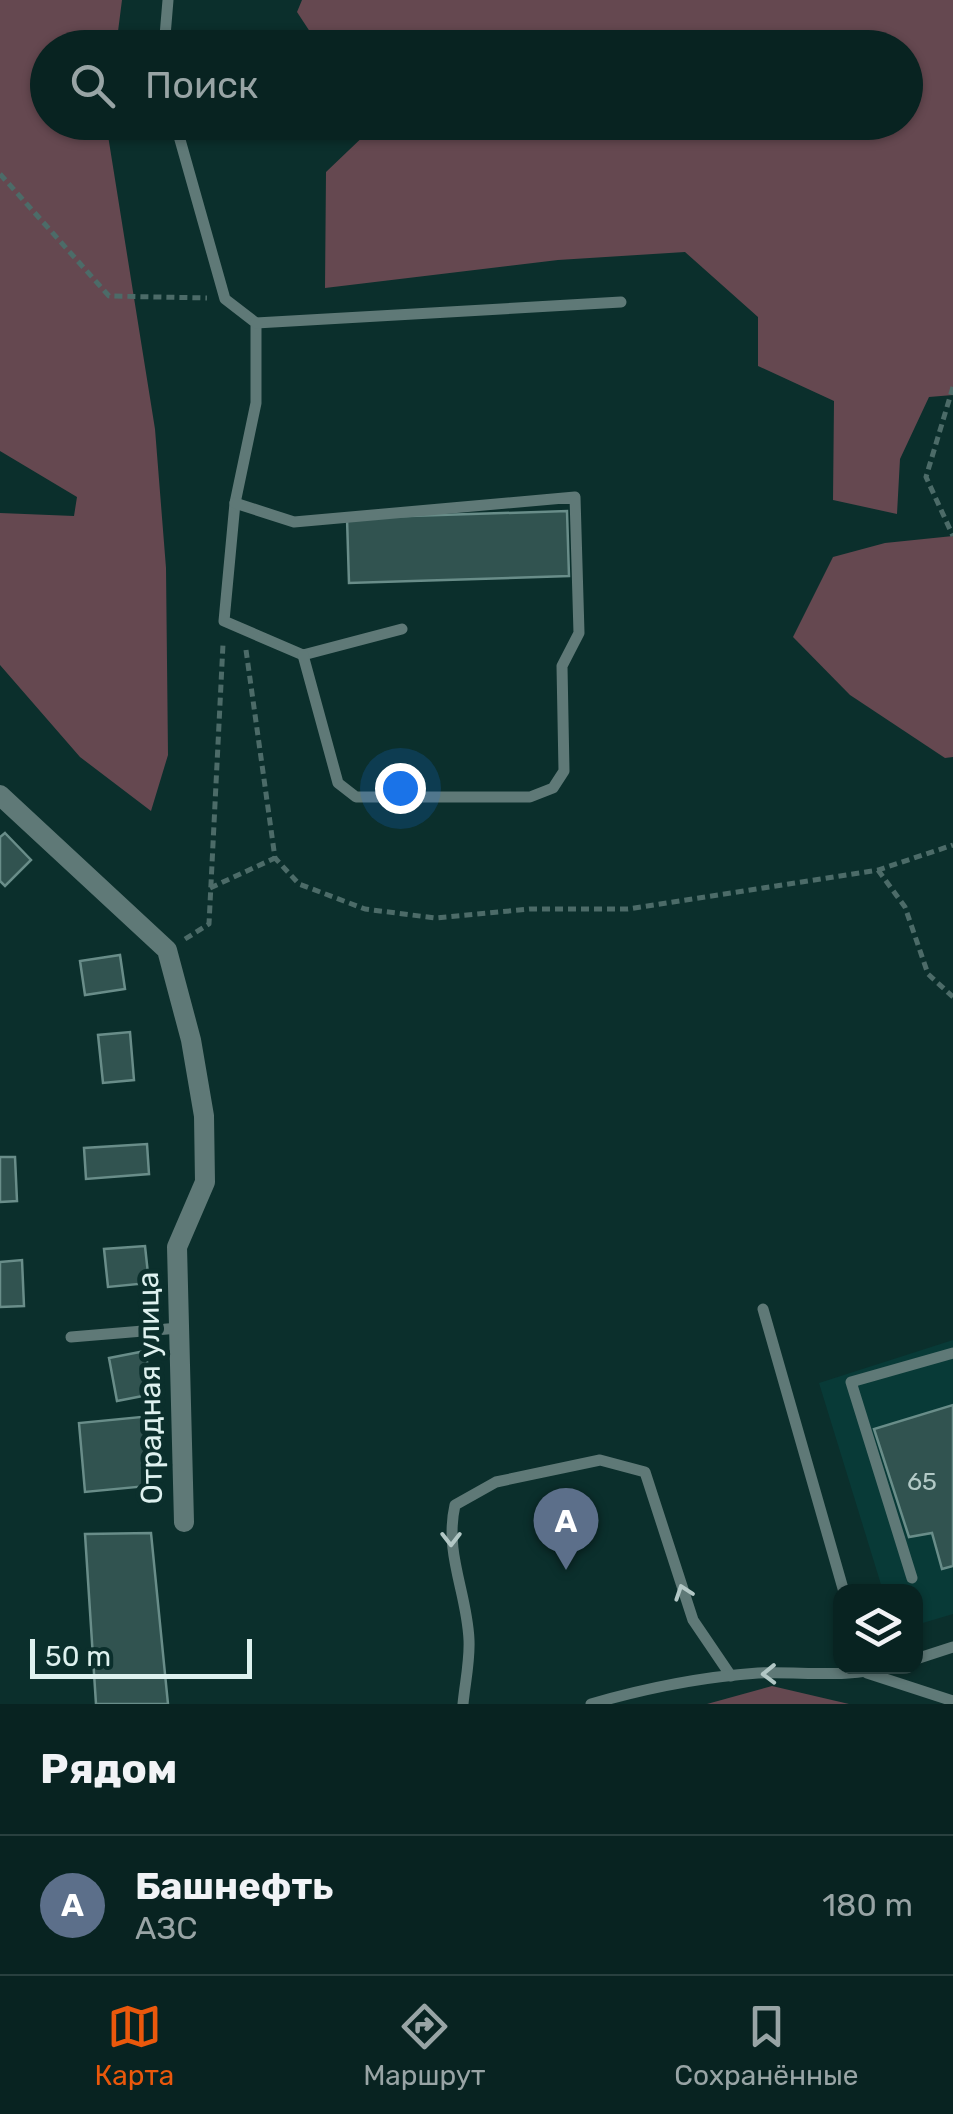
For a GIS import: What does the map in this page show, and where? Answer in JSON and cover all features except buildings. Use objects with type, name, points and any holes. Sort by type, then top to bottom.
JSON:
[{"type":"street","points":[[0,795],[167,950]]},
{"type":"street","name":"Отрадная улица","points":[[167,950],[191,1040],[204,1116],[205,1182],[178,1247],[184,1522]]},
{"type":"lane","points":[[166,30],[168,0]]},
{"type":"lane","points":[[180,140],[225,299],[256,324],[622,302]]},
{"type":"lane","points":[[256,324],[256,403],[236,503],[224,621],[303,656],[402,629]]},
{"type":"lane","points":[[236,503],[294,522],[575,497],[579,633],[562,666],[564,771],[553,788],[530,797],[356,797],[338,783],[303,656]]},
{"type":"lane","points":[[763,1309],[842,1584]]},
{"type":"lane","points":[[71,1337],[179,1328]]},
{"type":"lane","points":[[912,1578],[851,1382],[953,1353]]},
{"type":"lane","points":[[463,1704],[469,1638],[452,1561],[450,1528],[455,1505],[496,1482],[600,1460],[645,1472],[693,1620],[731,1676]]},
{"type":"lane","points":[[923,1656],[953,1647]]},
{"type":"lane","points":[[591,1704],[652,1686],[731,1676],[833,1671]]},
{"type":"lane","points":[[877,1674],[953,1701]]},
{"type":"path","points":[[0,174],[108,296],[225,299]]},
{"type":"path","points":[[953,387],[926,477],[953,536]]},
{"type":"path","points":[[167,950],[208,924],[224,621]]},
{"type":"path","points":[[244,633],[275,858],[299,884],[365,910],[435,918],[530,908],[628,909],[878,870],[953,845]]},
{"type":"path","points":[[210,888],[275,858]]},
{"type":"path","points":[[878,870],[905,907],[928,974],[953,997]]},
{"type":"shaded area","points":[[0,0],[122,0],[118,30],[30,30],[30,140],[109,140],[155,429],[166,568],[168,755],[151,811],[80,757],[0,665],[0,513],[74,516],[77,497],[0,451]]},
{"type":"shaded area","points":[[302,0],[953,0],[953,395],[929,397],[900,459],[897,514],[833,500],[834,401],[758,366],[758,317],[685,252],[558,260],[325,288],[326,172],[359,140],[923,140],[923,30],[309,30],[297,12]]},
{"type":"shaded area","points":[[953,536],[953,757],[945,758],[850,695],[793,637],[833,557],[885,543]]},
{"type":"shaded area","points":[[953,1340],[953,1614],[923,1623],[923,1584],[881,1584],[819,1383]]},
{"type":"shaded area","points":[[772,1686],[849,1704],[707,1704]]},
{"type":"place","name":"Башнефть","points":[[566,1570]]}]
